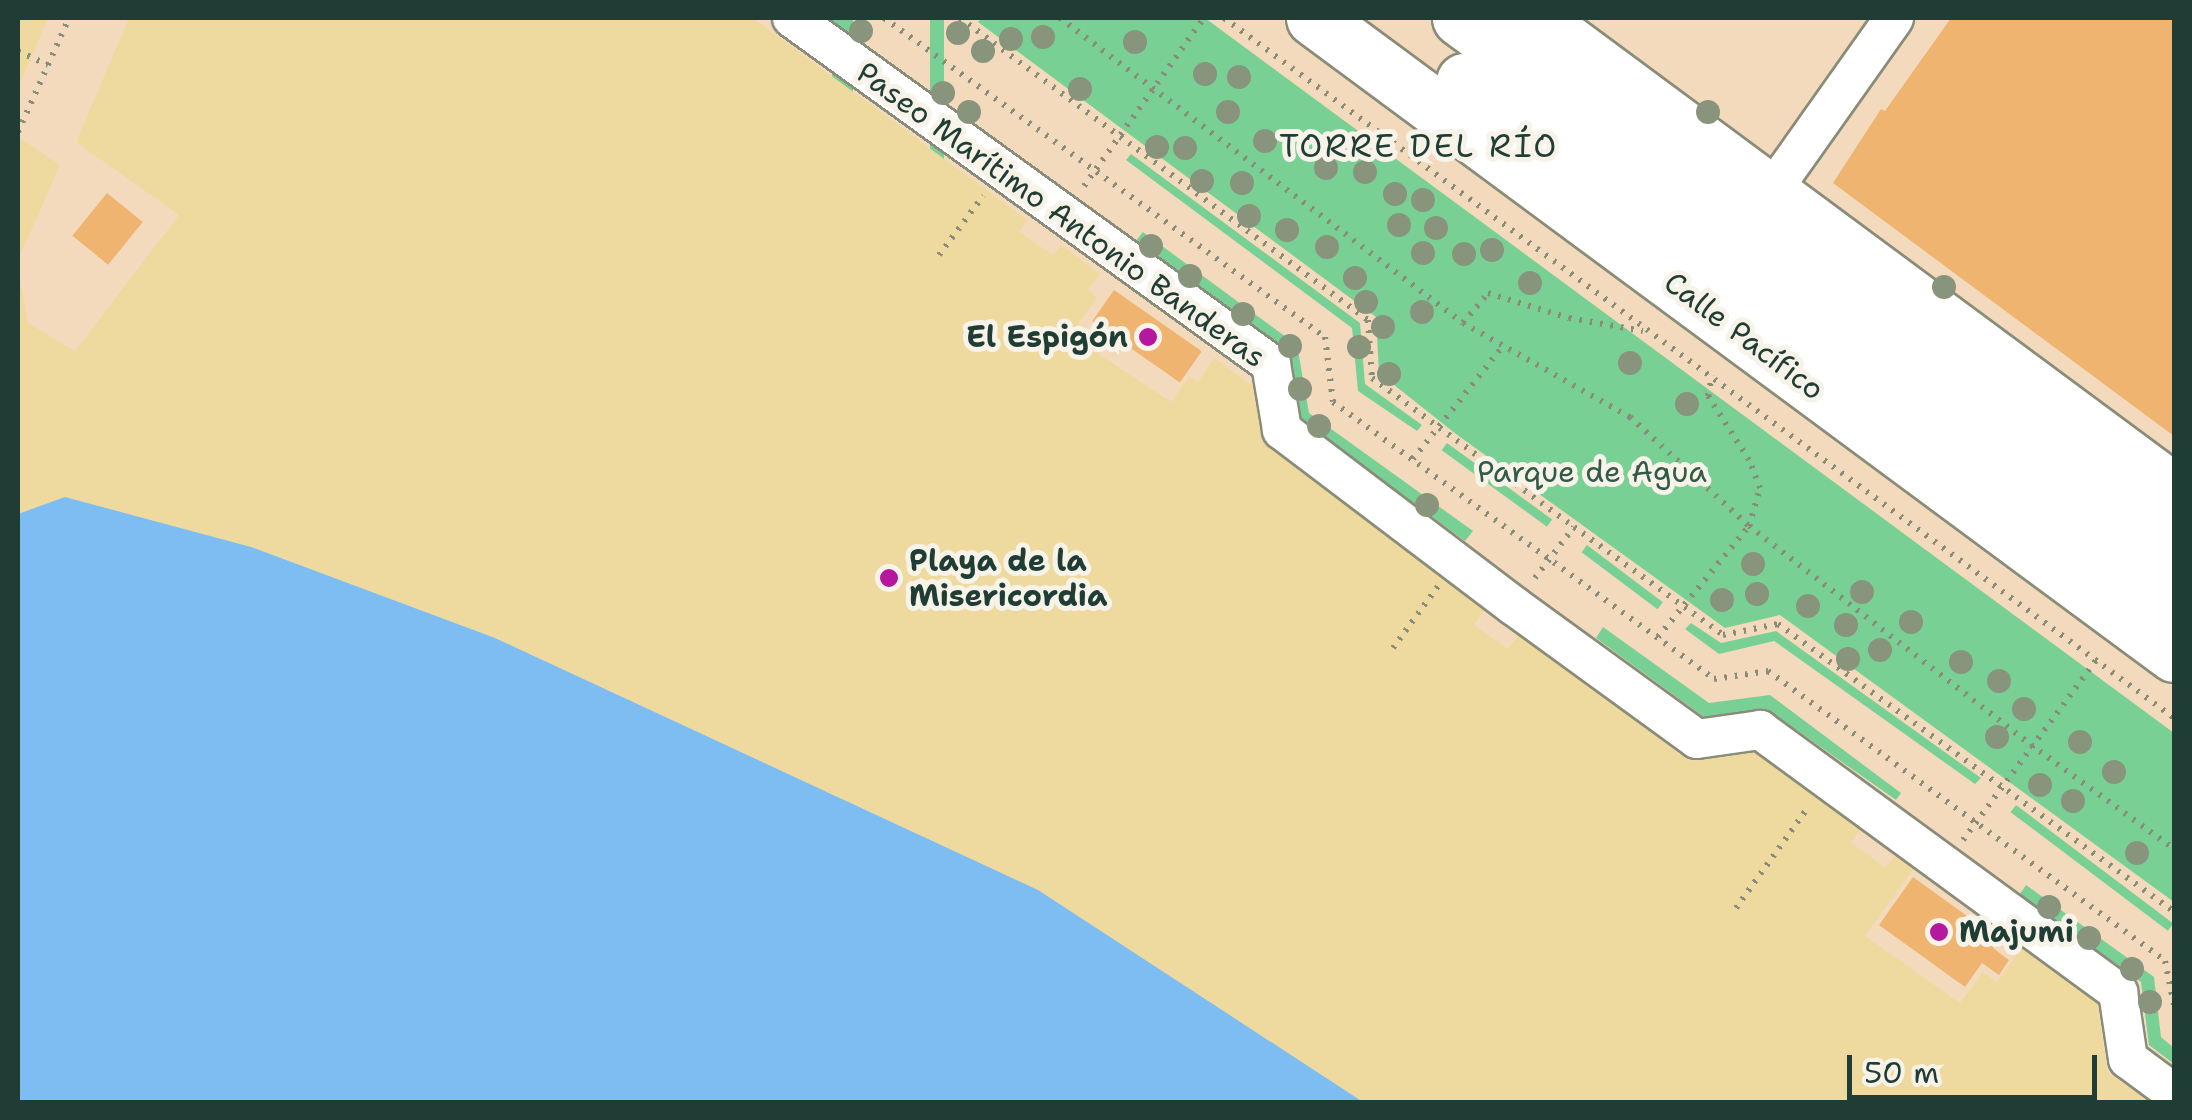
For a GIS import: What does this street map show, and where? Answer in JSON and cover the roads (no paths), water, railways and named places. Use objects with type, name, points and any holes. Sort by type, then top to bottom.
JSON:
[{"type":"main road","name":"Calle Pacífico","points":[[1314,18],[2174,654]]},
{"type":"main road","name":"Calle Pacífico","points":[[1377,18],[2174,602]]},
{"type":"main road","points":[[1460,18],[2174,543]]},
{"type":"main road","points":[[1534,18],[2174,492]]},
{"type":"street","name":"Paseo Marítimo Antonio Banderas","points":[[792,18],[1271,364],[1282,430],[1514,606],[1697,739],[1760,730],[2118,992],[2128,1059],[2174,1093]]},
{"type":"street","points":[[1771,192],[1894,18]]},
{"type":"water","points":[[65,497],[251,547],[495,638],[1038,890],[1363,1102],[18,1102],[18,514]]},
{"type":"place","name":"El Espigón","points":[[1148,337]]},
{"type":"place","name":"Playa de la Misericordia","points":[[889,578]]},
{"type":"place","name":"Majumi","points":[[1939,932]]},
{"type":"district","name":"TORRE DEL RÍO","points":[[1419,146]]},
{"type":"park label","name":"Parque de Agua","points":[[1592,472]]}]
